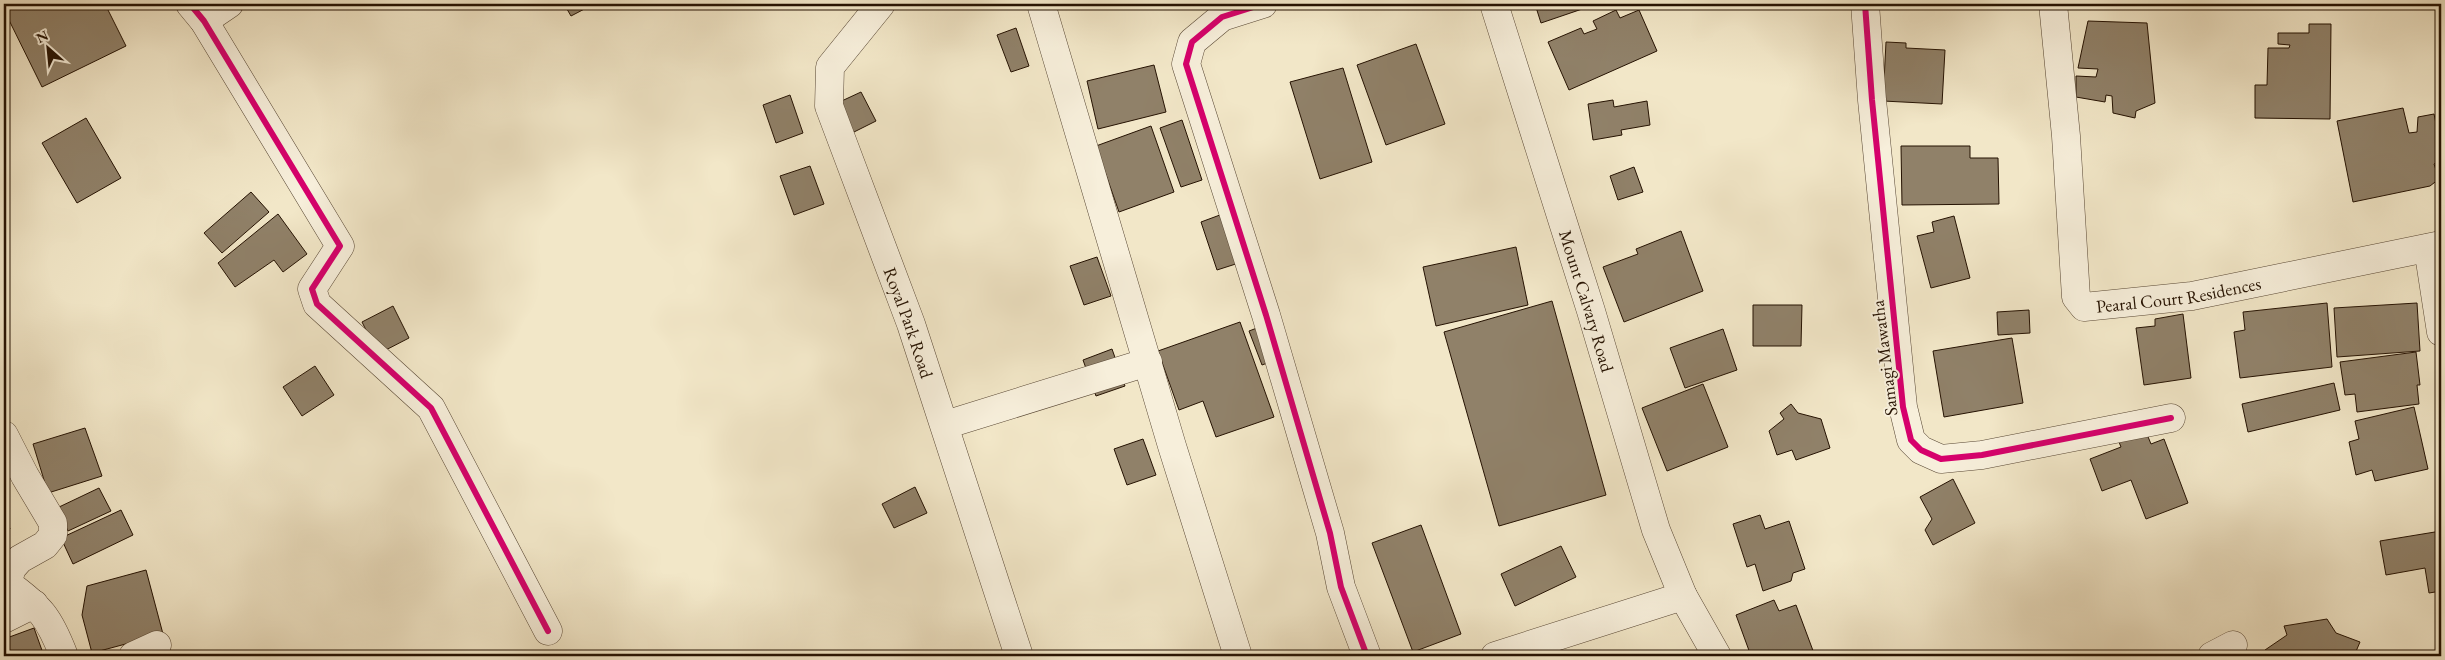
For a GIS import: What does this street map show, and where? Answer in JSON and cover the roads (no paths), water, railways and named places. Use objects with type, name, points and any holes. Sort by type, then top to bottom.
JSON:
[{"type":"street","points":[[228,4],[197,12],[340,246],[312,289],[317,304],[431,408],[548,631]]},
{"type":"street","name":"Royal Park Road","points":[[881,4],[830,67],[829,106],[875,224],[945,424],[1019,656]]},
{"type":"street","points":[[1041,4],[1172,446],[1238,656]]},
{"type":"street","points":[[1263,4],[1222,17],[1192,42],[1186,64],[1272,334],[1330,533],[1341,587],[1367,656]]},
{"type":"street","name":"Mount Calvary Road","points":[[1494,4],[1591,311],[1656,530],[1683,596],[1717,656]]},
{"type":"street","name":"Samagi Mawatha","points":[[1866,4],[1872,100],[1901,387],[1911,440],[1921,450],[1941,459],[1982,455],[2171,418]]},
{"type":"street","name":"Pearal Court Residences","points":[[2053,4],[2066,136],[2076,297],[2084,307],[2192,296],[2435,246],[2441,332]]},
{"type":"street","points":[[945,424],[1148,362]]},
{"type":"street","points":[[4,435],[25,476],[53,523],[53,535],[45,545],[20,559],[12,568],[7,583],[34,604],[52,627],[64,656]]},
{"type":"street","points":[[1495,656],[1683,596]]},
{"type":"street","points":[[4,619],[34,604]]},
{"type":"street","points":[[133,656],[157,646]]}]
